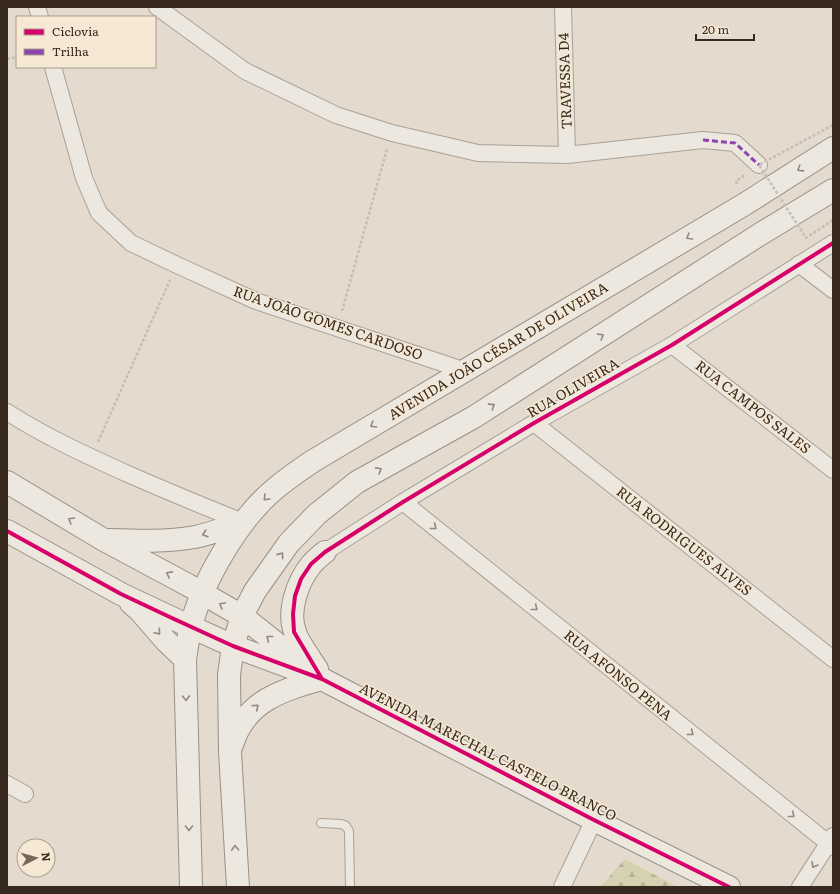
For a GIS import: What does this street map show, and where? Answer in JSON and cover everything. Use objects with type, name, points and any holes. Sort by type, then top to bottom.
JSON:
[{"type":"main road","name":"AVENIDA JOÃO CÉSAR DE OLIVEIRA","points":[[191,887],[185,659],[191,626],[203,594],[215,568],[243,522],[275,488],[313,460],[745,204],[833,148]]},
{"type":"main road","points":[[238,887],[230,752],[229,675],[233,646],[242,616],[255,591],[294,538],[317,514],[357,482],[474,417],[833,190]]},
{"type":"main road","name":"AVENIDA MARECHAL CASTELO BRANCO","points":[[7,482],[104,540],[242,616],[322,679]]},
{"type":"main road","points":[[104,540],[151,542],[174,540],[197,536],[243,522]]},
{"type":"main road","points":[[7,531],[121,594],[140,611],[166,641],[185,659]]},
{"type":"main road","points":[[259,586],[324,552]]},
{"type":"main road","points":[[230,752],[235,733],[245,717],[260,704],[296,686],[322,679],[294,632],[293,614],[295,596],[301,579],[311,564],[324,552]]},
{"type":"main road","name":"AVENIDA MARECHAL CASTELO BRANCO","points":[[121,594],[233,646],[322,679],[594,820],[729,887]]},
{"type":"street","points":[[157,7],[245,71],[336,115],[392,133],[478,153],[567,155],[703,140],[735,143],[758,165]]},
{"type":"street","name":"TRAVESSA D4","points":[[563,7],[567,155]]},
{"type":"street","name":"RUA JOÃO GOMES CARDOSO","points":[[53,68],[84,178],[99,213],[132,242],[177,265],[256,301],[466,370]]},
{"type":"street","name":"RUA OLIVEIRA","points":[[324,552],[403,502],[534,423],[672,345],[833,243]]},
{"type":"street","points":[[799,264],[833,290]]},
{"type":"street","name":"RUA CAMPOS SALES","points":[[672,345],[833,470]]},
{"type":"street","points":[[7,412],[33,428],[91,457],[193,502],[243,522]]},
{"type":"street","name":"RUA RODRIGUES ALVES","points":[[534,423],[833,659]]},
{"type":"street","name":"RUA AFONSO PENA","points":[[403,502],[831,842]]},
{"type":"street","points":[[7,784],[25,794]]},
{"type":"street","points":[[562,887],[594,820]]},
{"type":"street","points":[[800,887],[831,842]]},
{"type":"lane","points":[[321,823],[341,824],[346,826],[349,831],[350,887]]},
{"type":"path","points":[[833,125],[758,165],[806,238],[833,220]]},
{"type":"path","points":[[337,328],[392,133]]},
{"type":"path","points":[[91,457],[177,265]]},
{"type":"green space","points":[[625,859],[678,887],[600,887]]},
{"type":"marked path","points":[[703,140],[735,143],[759,165]]},
{"type":"cycle path","points":[[322,679],[294,632],[293,614],[295,596],[301,579],[311,564],[325,552],[403,502],[534,423],[672,345],[833,243]]},
{"type":"cycle path","points":[[7,531],[121,594],[174,619],[233,646],[322,679],[594,820],[729,887]]}]
